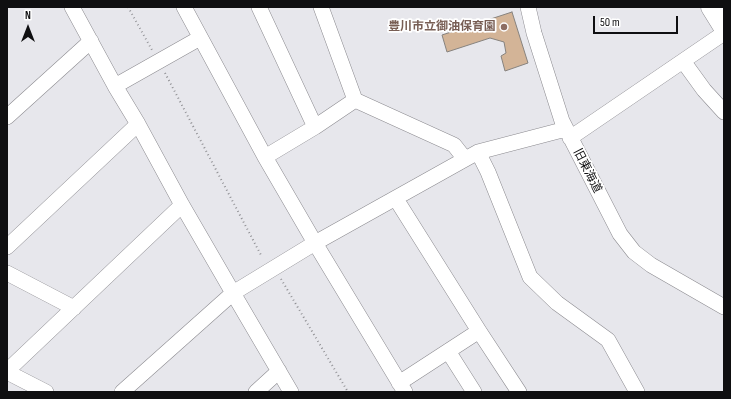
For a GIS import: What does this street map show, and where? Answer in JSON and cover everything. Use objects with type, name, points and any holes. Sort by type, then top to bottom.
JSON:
[{"type":"main road","points":[[711,7],[724,28]]},
{"type":"street","points":[[72,7],[232,293],[291,392]]},
{"type":"street","points":[[184,7],[265,157],[402,387],[448,351],[479,331]]},
{"type":"street","points":[[259,7],[315,127]]},
{"type":"street","points":[[321,7],[355,100],[454,145],[471,156],[488,172],[530,277],[557,303],[608,340],[637,392]]},
{"type":"street","points":[[122,392],[232,293],[315,243],[471,156],[568,133],[560,114],[534,33],[528,7]]},
{"type":"street","name":"旧東海道","points":[[724,33],[683,61],[568,133],[620,234],[634,252],[669,276],[724,307]]},
{"type":"street","points":[[115,86],[200,38]]},
{"type":"street","points":[[7,117],[91,41]]},
{"type":"street","points":[[683,61],[704,90],[724,112]]},
{"type":"street","points":[[265,157],[315,127],[355,100]]},
{"type":"street","points":[[7,247],[138,124]]},
{"type":"street","points":[[396,198],[519,392]]},
{"type":"street","points":[[46,392],[7,372],[182,205]]},
{"type":"street","points":[[7,273],[74,308]]},
{"type":"street","points":[[448,351],[474,392]]},
{"type":"street","points":[[256,392],[278,371]]},
{"type":"path","points":[[128,7],[262,257]]},
{"type":"path","points":[[279,277],[348,392]]},
{"type":"building","points":[[512,12],[528,63],[505,71],[501,56],[506,53],[504,42],[490,38],[447,52],[442,35]]},
{"type":"place","name":"豊川市立御油保育園","points":[[504,27]]}]
